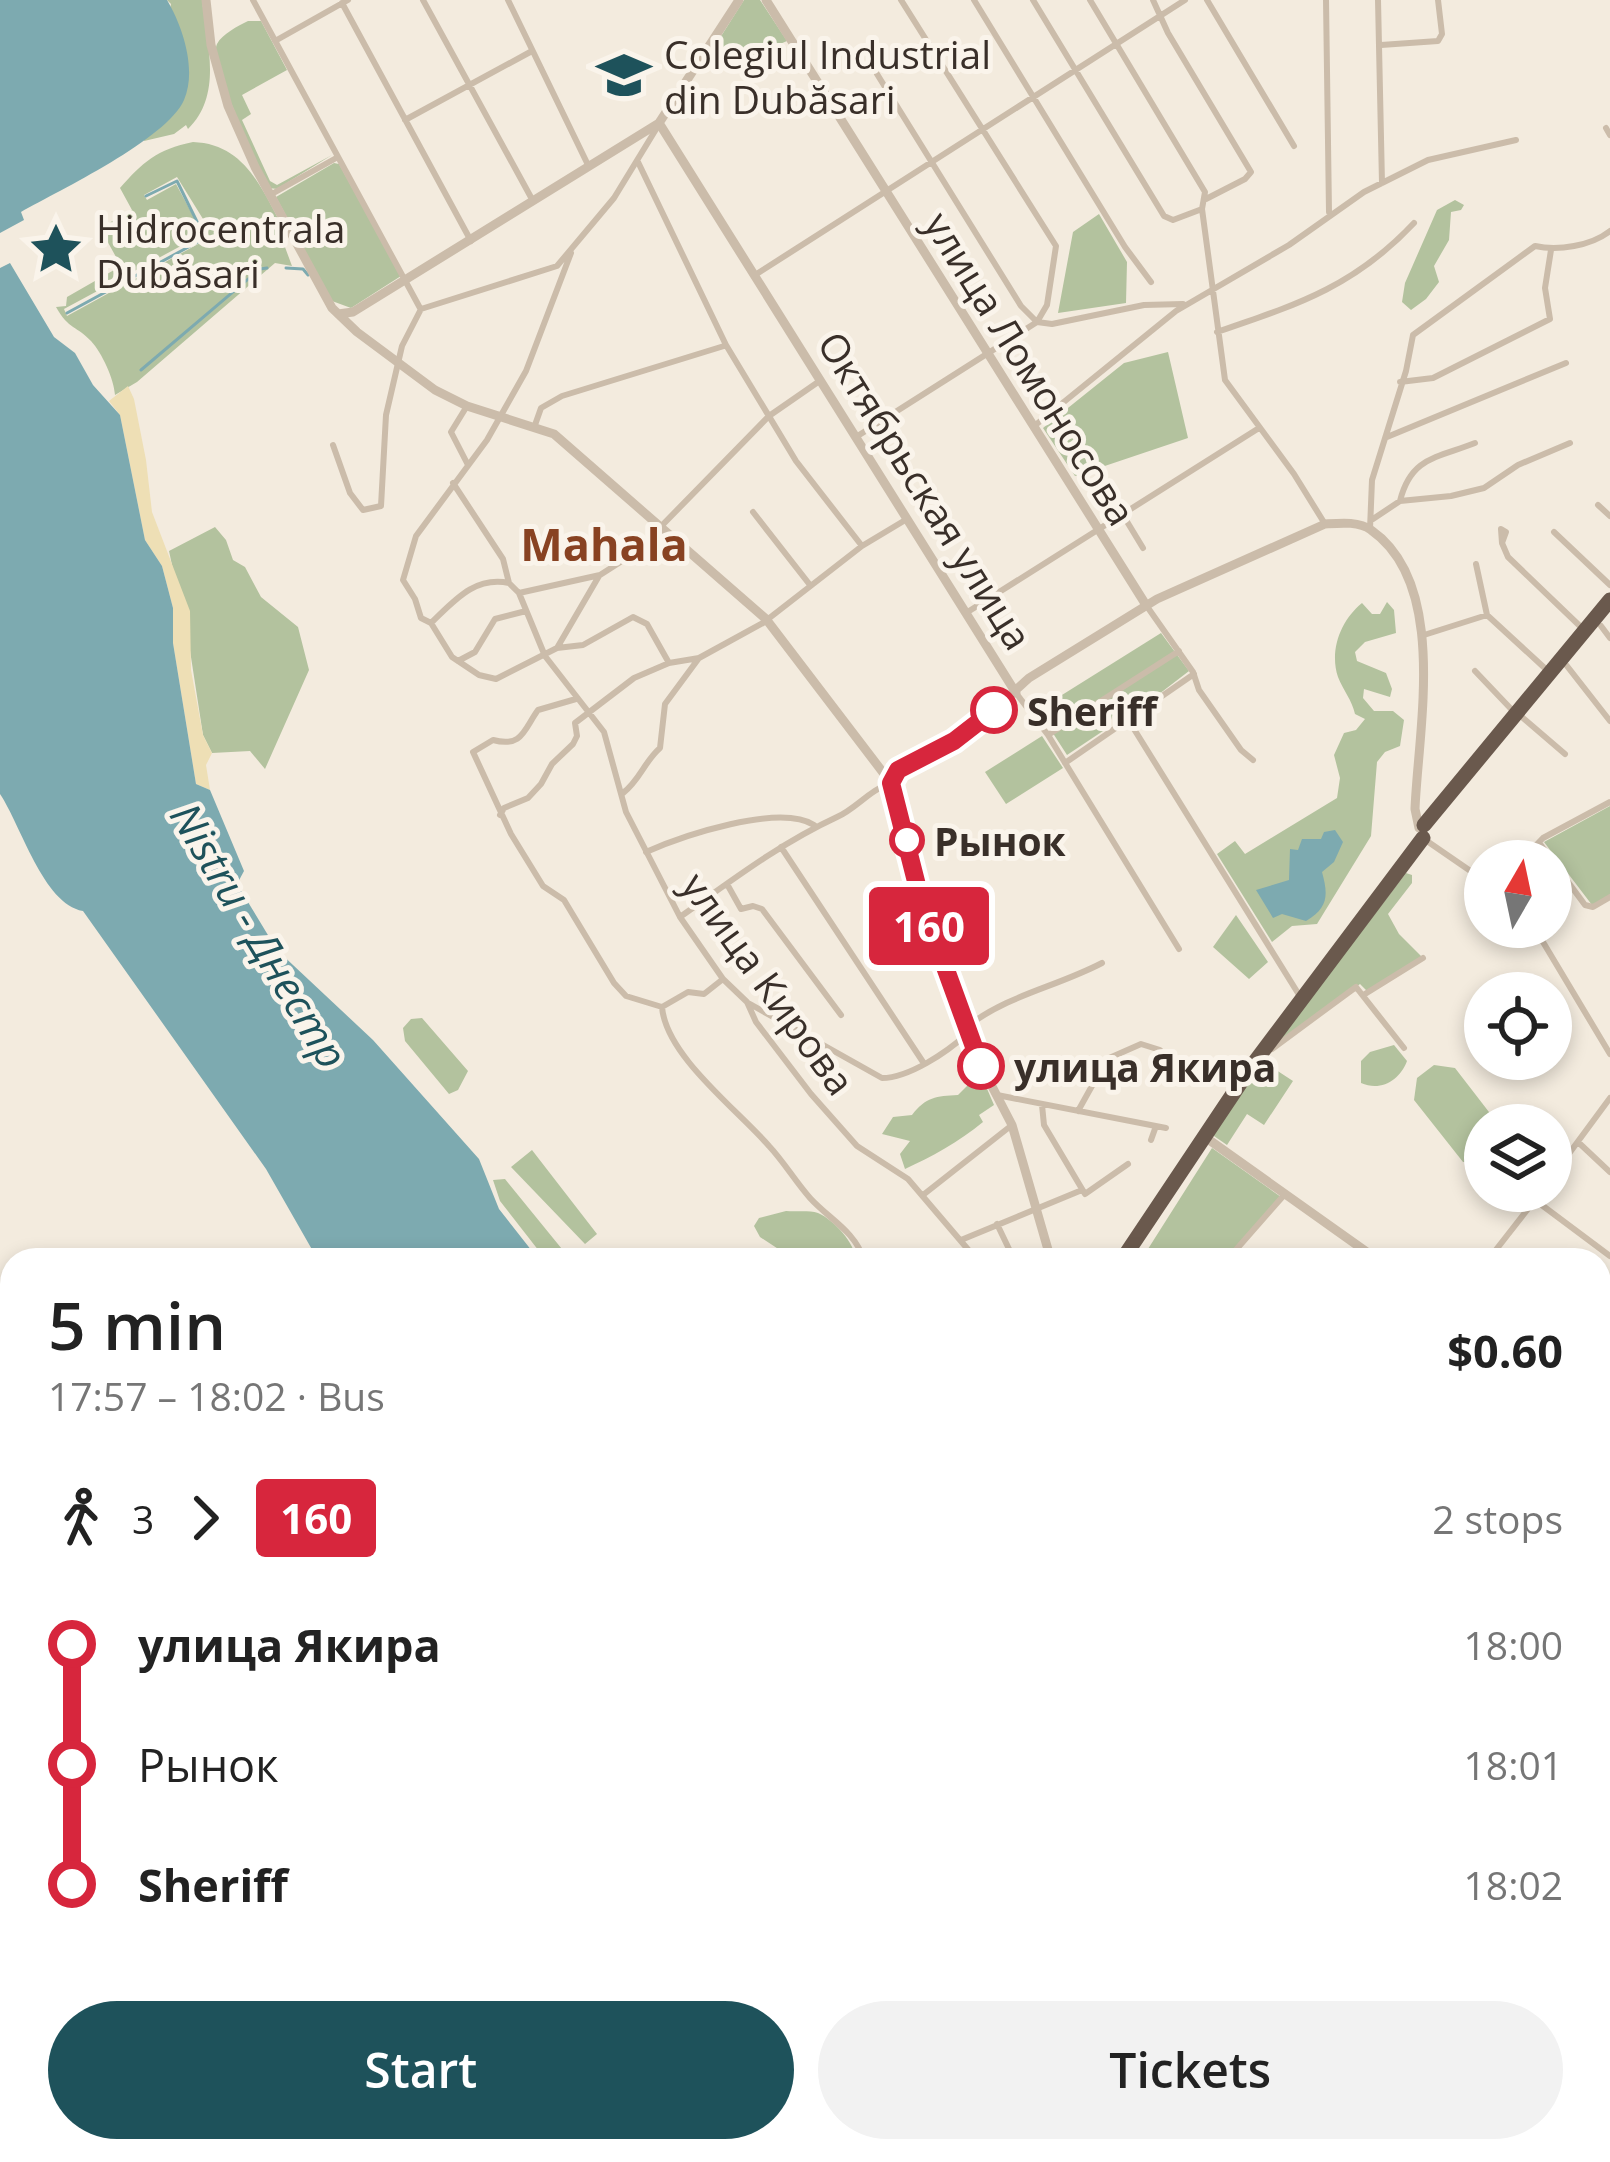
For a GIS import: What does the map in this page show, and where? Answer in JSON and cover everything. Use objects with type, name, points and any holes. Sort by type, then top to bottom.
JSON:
[{"type":"highway","points":[[1519,715],[1601,628],[1610,600]]},
{"type":"highway","points":[[1130,1248],[1251,1067],[1424,833],[1549,672],[1601,628]]},
{"type":"street","points":[[206,0],[211,47],[224,94],[270,195],[317,285],[338,314],[435,390],[467,406],[554,434],[766,619],[891,783],[921,901],[966,1031],[1012,1125],[1047,1248]]},
{"type":"street","points":[[253,0],[421,309]]},
{"type":"street","points":[[422,0],[533,201]]},
{"type":"street","points":[[508,0],[589,167]]},
{"type":"street","points":[[333,445],[350,494],[362,510],[377,509],[382,504],[384,433],[398,359],[421,309],[557,266],[638,162],[739,0]]},
{"type":"street","name":"улица Ломоносова","points":[[766,0],[1098,530],[1195,674],[1198,690],[1253,760]]},
{"type":"street","points":[[856,437],[1037,322],[1047,305],[1056,246],[901,0]]},
{"type":"street","points":[[974,0],[1151,282]]},
{"type":"street","points":[[1033,0],[1164,216],[1173,220],[1202,209]]},
{"type":"street","points":[[1090,0],[1206,199]]},
{"type":"street","points":[[1153,0],[1250,172],[1206,199],[1202,209],[1226,380],[1325,524]]},
{"type":"street","points":[[755,275],[1185,0]]},
{"type":"street","points":[[1207,0],[1294,146]]},
{"type":"street","points":[[1325,0],[1329,214]]},
{"type":"street","points":[[1378,0],[1382,183]]},
{"type":"street","points":[[1381,45],[1438,41],[1442,34],[1438,0]]},
{"type":"street","points":[[275,41],[345,2],[471,241]]},
{"type":"street","points":[[404,120],[532,51]]},
{"type":"street","points":[[877,74],[1021,306],[1037,322],[1144,305],[1186,304]]},
{"type":"street","points":[[338,314],[353,313],[659,123]]},
{"type":"street","name":"Октябрьская улица","points":[[659,123],[1179,950]]},
{"type":"street","points":[[1033,427],[1186,304],[1289,245],[1329,214],[1428,160],[1516,140]]},
{"type":"street","points":[[270,195],[338,158]]},
{"type":"street","points":[[638,162],[725,345],[796,461],[862,546]]},
{"type":"street","points":[[1216,332],[1337,287],[1414,224]]},
{"type":"street","points":[[1464,864],[1424,833],[1424,634],[1406,576],[1371,524],[1372,480],[1413,335],[1535,245],[1551,250],[1592,242],[1610,231]]},
{"type":"street","points":[[572,250],[526,371],[468,465],[416,536],[403,578],[421,618],[431,623],[458,661],[479,675],[496,679],[557,648],[600,574]]},
{"type":"street","points":[[1400,382],[1433,378],[1550,320],[1545,288],[1551,250]]},
{"type":"street","points":[[535,425],[541,408],[562,396],[725,345]]},
{"type":"street","points":[[1387,437],[1566,363]]},
{"type":"street","points":[[453,483],[503,559],[509,583],[519,593],[600,574],[636,552],[769,416],[820,380]]},
{"type":"street","points":[[467,406],[452,432],[468,465]]},
{"type":"street","points":[[966,613],[1259,428]]},
{"type":"street","points":[[1400,501],[1413,469],[1475,443]]},
{"type":"street","points":[[680,917],[781,847],[891,783],[898,770],[954,741],[1029,678],[1146,605],[1325,524],[1371,524],[1400,501],[1469,493],[1570,443]]},
{"type":"street","points":[[1598,505],[1610,516]]},
{"type":"street","points":[[753,512],[810,585]]},
{"type":"street","points":[[1123,515],[1142,548]]},
{"type":"street","points":[[500,815],[504,808],[536,791],[552,764],[573,744],[575,723],[634,679],[669,663],[699,658],[766,619],[862,546],[907,519]]},
{"type":"street","points":[[1554,532],[1610,585]]},
{"type":"street","points":[[1503,548],[1601,628]]},
{"type":"street","points":[[1476,564],[1487,615],[1549,672]]},
{"type":"street","points":[[431,623],[459,597],[487,581],[509,583]]},
{"type":"street","name":"улица Кирова","points":[[519,593],[545,656],[604,732],[626,812],[680,917],[723,979],[747,1002],[770,1040],[848,1136],[908,1179],[967,1248]]},
{"type":"street","points":[[458,661],[476,652],[495,619],[526,611]]},
{"type":"street","points":[[1424,634],[1487,615]]},
{"type":"street","points":[[557,648],[583,645],[634,617],[647,624],[669,663]]},
{"type":"street","points":[[1048,735],[1179,651]]},
{"type":"street","points":[[623,793],[660,748],[665,704],[699,658]]},
{"type":"street","points":[[1567,667],[1610,721]]},
{"type":"street","points":[[1475,671],[1564,754]]},
{"type":"street","points":[[1065,763],[1195,674]]},
{"type":"street","points":[[576,699],[538,710],[521,739],[510,743],[493,740],[473,752],[500,815],[543,886],[564,900],[626,996],[662,1007],[688,992],[704,994],[723,979]]},
{"type":"street","points":[[1129,721],[1302,999]]},
{"type":"street","points":[[1547,840],[1610,802]]},
{"type":"street","points":[[646,852],[686,834],[717,831],[757,818],[805,819],[816,826]]},
{"type":"street","points":[[781,847],[923,1062]]},
{"type":"street","points":[[727,884],[741,909],[762,909],[841,1015]]},
{"type":"street","points":[[1572,887],[1593,908],[1609,900]]},
{"type":"street","points":[[1547,948],[1609,1051]]},
{"type":"street","points":[[1365,994],[1423,958]]},
{"type":"street","points":[[747,1002],[883,1078],[896,1077],[1003,1001],[1102,963]]},
{"type":"street","points":[[1251,1067],[1352,988],[1365,994],[1404,1048]]},
{"type":"street","points":[[662,1007],[663,1021],[704,1082],[774,1150],[811,1199],[860,1248]]},
{"type":"street","points":[[1078,1111],[1107,1059],[1141,1044],[1160,1050]]},
{"type":"street","points":[[997,1096],[1166,1127]]},
{"type":"street","points":[[1572,1149],[1610,1098]]},
{"type":"street","points":[[1042,1105],[1044,1125],[1085,1194],[1128,1164]]},
{"type":"street","points":[[922,1195],[1012,1125]]},
{"type":"street","points":[[1151,1140],[1156,1126]]},
{"type":"street","points":[[1205,1137],[1361,1248]]},
{"type":"street","points":[[1577,1142],[1610,1172]]},
{"type":"street","points":[[961,1240],[1082,1190]]},
{"type":"street","points":[[1239,1248],[1285,1194]]},
{"type":"street","points":[[1497,1248],[1526,1212]]},
{"type":"street","points":[[1551,1212],[1599,1248]]},
{"type":"street","points":[[997,1224],[1008,1248]]},
{"type":"green space","points":[[167,0],[202,0],[209,85],[206,101],[188,129],[186,125],[174,134],[144,141],[171,4]]},
{"type":"green space","points":[[744,0],[760,0],[787,41],[722,69],[711,52]]},
{"type":"green space","points":[[248,21],[261,21],[287,70],[242,95],[251,114],[242,120],[270,181],[277,185],[332,155],[277,189],[269,188],[246,138],[216,54],[223,37]]},
{"type":"green space","points":[[193,142],[226,151],[250,172],[285,231],[282,239],[292,266],[275,263],[137,382],[115,395],[95,346],[56,307],[66,306],[67,297],[121,266],[100,228],[132,210],[120,188],[151,158]],"holes":[[[177,177],[209,238],[67,316],[64,309],[203,234],[176,184],[147,200],[144,195]]]},
{"type":"green space","points":[[339,164],[401,276],[351,308],[332,301],[276,197]]},
{"type":"green space","points":[[1455,200],[1464,205],[1451,212],[1449,240],[1434,266],[1439,282],[1411,310],[1402,302],[1405,283],[1437,210]]},
{"type":"green space","points":[[1099,214],[1127,262],[1126,303],[1058,313],[1073,232]]},
{"type":"green space","points":[[1168,352],[1188,438],[1075,476],[1043,428],[1124,363]]},
{"type":"green space","points":[[215,527],[261,597],[298,627],[309,670],[265,769],[250,751],[212,753],[203,735],[169,551]]},
{"type":"green space","points":[[1387,602],[1394,610],[1396,633],[1365,642],[1355,652],[1357,661],[1386,673],[1392,689],[1390,697],[1364,689],[1363,698],[1374,711],[1393,711],[1404,720],[1400,746],[1385,752],[1377,762],[1371,836],[1317,924],[1292,926],[1272,942],[1217,854],[1235,841],[1245,854],[1337,798],[1340,778],[1334,755],[1344,733],[1356,730],[1365,719],[1355,714],[1338,677],[1336,646],[1343,627],[1362,603],[1372,614],[1380,614]]},
{"type":"green space","points":[[1161,633],[1189,671],[1150,701],[1130,700],[1125,692],[1110,700],[1114,709],[1109,727],[1067,755],[1038,710]]},
{"type":"green space","points":[[1042,736],[1063,768],[1006,804],[985,772]]},
{"type":"green space","points":[[1610,806],[1610,896],[1592,905],[1572,879],[1572,840],[1548,840]]},
{"type":"green space","points":[[1406,873],[1412,875],[1412,883],[1388,914],[1399,934],[1422,957],[1367,991],[1360,984],[1285,1041],[1279,1039]]},
{"type":"green space","points":[[1236,915],[1268,962],[1249,979],[1213,947]]},
{"type":"green space","points":[[422,1018],[468,1071],[458,1090],[449,1094],[405,1041],[403,1028],[411,1019]]},
{"type":"green space","points":[[1394,1045],[1407,1061],[1400,1074],[1382,1085],[1361,1083],[1361,1061],[1370,1052]]},
{"type":"green space","points":[[1264,1062],[1293,1081],[1264,1125],[1247,1114],[1227,1145],[1211,1134]]},
{"type":"green space","points":[[1434,1065],[1455,1068],[1483,1104],[1464,1104],[1464,1162],[1414,1100],[1417,1078]]},
{"type":"green space","points":[[982,1077],[994,1105],[979,1115],[983,1122],[905,1169],[900,1154],[910,1141],[882,1134],[893,1117],[912,1115],[932,1099],[958,1095]]},
{"type":"green space","points":[[1212,1148],[1281,1197],[1236,1248],[1149,1248]]},
{"type":"green space","points":[[532,1150],[597,1234],[585,1244],[511,1167]]},
{"type":"green space","points":[[505,1179],[561,1248],[537,1248],[500,1201],[493,1180]]},
{"type":"green space","points":[[786,1211],[814,1212],[837,1226],[852,1248],[777,1248],[760,1237],[754,1226],[759,1218]]},
{"type":"sand","points":[[128,386],[146,460],[152,512],[190,611],[191,670],[203,735],[212,753],[206,765],[210,790],[196,784],[173,643],[173,608],[162,566],[145,540],[120,415],[109,401]]},
{"type":"water","points":[[0,0],[167,0],[183,36],[189,76],[184,100],[157,131],[21,212],[24,220],[0,233]]},
{"type":"water","name":"Nistru - Днестр","points":[[10,263],[54,337],[75,353],[93,385],[120,415],[145,540],[162,566],[173,608],[173,643],[196,784],[210,790],[244,871],[237,884],[277,950],[373,1040],[479,1159],[499,1209],[530,1248],[311,1248],[266,1169],[83,911],[56,894],[34,862],[0,794],[0,268]]},
{"type":"water","points":[[1335,830],[1343,842],[1334,862],[1322,872],[1323,906],[1306,921],[1282,914],[1273,918],[1256,890],[1289,880],[1290,849],[1298,850],[1302,839],[1321,839],[1324,832]]},
{"type":"waterway","points":[[67,313],[205,238],[177,181],[146,196]]},
{"type":"waterway","points":[[141,370],[260,269],[267,268]]},
{"type":"waterway","points":[[286,268],[303,269],[308,275]]},
{"type":"bus line","name":"160","points":[[981,1066],[921,901],[891,783],[898,770],[954,741],[994,710]]},
{"type":"place","name":"Colegiul Industrial din Dubăsari","points":[[624,75]]},
{"type":"place","name":"Hidrocentrala Dubăsari","points":[[56,249]]},
{"type":"place","name":"Sheriff","points":[[994,710]]},
{"type":"place","name":"Рынок","points":[[907,840]]},
{"type":"place","name":"улица Якира","points":[[981,1066]]},
{"type":"district","name":"Mahala","points":[[604,543]]}]
